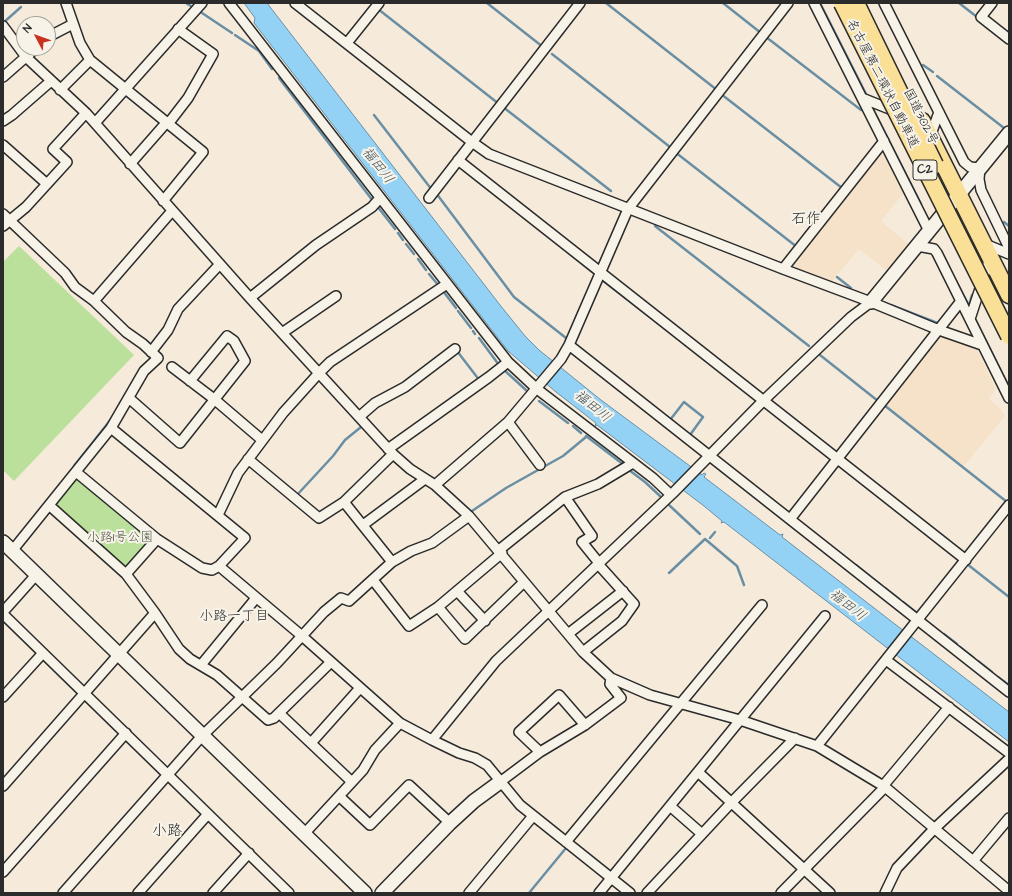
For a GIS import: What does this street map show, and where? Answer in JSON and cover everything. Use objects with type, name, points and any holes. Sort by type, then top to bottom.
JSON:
[{"type":"highway","name":"名古屋第二環状自動車道","points":[[842,3],[1009,336]]},
{"type":"highway","name":"名古屋第二環状自動車道","points":[[856,3],[1009,312]]},
{"type":"highway","name":"国道302号","points":[[863,3],[990,258],[1008,291]]},
{"type":"street","points":[[66,3],[80,43],[90,60],[167,124],[204,152],[163,201]]},
{"type":"street","points":[[94,124],[202,3]]},
{"type":"street","points":[[229,3],[508,362],[538,388],[672,494]]},
{"type":"street","points":[[295,3],[489,154],[783,269],[872,302],[939,330],[982,345]]},
{"type":"street","points":[[347,43],[379,3]]},
{"type":"street","points":[[429,198],[580,3]]},
{"type":"street","points":[[435,485],[508,422],[561,359],[569,345],[628,209],[788,3]]},
{"type":"street","points":[[814,3],[929,231]]},
{"type":"street","points":[[884,3],[964,162],[970,167],[980,168]]},
{"type":"street","points":[[992,3],[981,17],[1009,39]]},
{"type":"street","points":[[56,33],[73,24]]},
{"type":"street","points":[[3,26],[26,57],[86,113],[94,124],[250,298],[390,451],[424,479],[435,485],[469,516],[583,652],[611,678],[650,695],[740,720],[817,746],[884,787],[1009,891]]},
{"type":"street","points":[[130,164],[167,124],[188,98],[213,54],[178,29]]},
{"type":"street","points":[[3,77],[26,57]]},
{"type":"street","points":[[60,90],[90,60]]},
{"type":"street","points":[[3,121],[12,116],[51,81]]},
{"type":"street","points":[[862,98],[922,121]]},
{"type":"street","points":[[930,137],[939,112]]},
{"type":"street","points":[[86,113],[53,149],[67,162],[26,207],[5,220],[65,273],[75,287],[94,301],[126,332],[158,358],[144,371],[130,399],[111,428],[50,506],[7,547],[365,893]]},
{"type":"street","points":[[432,740],[496,661],[672,494],[763,401],[851,317],[872,302],[1009,133]]},
{"type":"street","points":[[783,269],[884,141]]},
{"type":"street","points":[[3,146],[47,184]]},
{"type":"street","points":[[458,160],[966,560]]},
{"type":"street","points":[[980,168],[979,179],[981,190],[1009,248]]},
{"type":"street","points":[[250,298],[316,246],[372,207],[380,198]]},
{"type":"street","points":[[94,301],[172,211]]},
{"type":"street","points":[[983,243],[1009,254]]},
{"type":"street","points":[[917,246],[934,249],[1009,398]]},
{"type":"street","points":[[970,319],[990,258]]},
{"type":"street","points":[[151,352],[168,330],[178,309],[220,264]]},
{"type":"street","points":[[218,515],[238,473],[283,413],[319,373],[330,362],[447,284]]},
{"type":"street","points":[[282,333],[336,296]]},
{"type":"street","points":[[791,518],[961,301]]},
{"type":"street","points":[[130,399],[180,443],[244,361],[234,341],[227,336],[190,381]]},
{"type":"street","points":[[569,345],[791,518],[1009,692]]},
{"type":"street","points":[[359,417],[375,403],[404,387],[455,349]]},
{"type":"street","points":[[248,459],[319,518],[344,502],[390,451],[508,362]]},
{"type":"street","points":[[172,367],[214,399],[262,440]]},
{"type":"street","points":[[508,422],[540,465]]},
{"type":"street","points":[[76,472],[157,539],[202,568],[212,570],[219,566],[245,538],[111,428]]},
{"type":"street","points":[[373,580],[409,626],[438,607],[565,497],[598,484],[633,463]]},
{"type":"street","points":[[363,525],[424,479]]},
{"type":"street","points":[[565,497],[592,536],[582,542],[634,604],[622,621],[583,652]]},
{"type":"street","points":[[344,502],[392,562]]},
{"type":"street","points":[[817,746],[1009,505]]},
{"type":"street","points":[[50,506],[126,574],[179,649],[217,675],[268,720],[274,718],[331,662]]},
{"type":"street","points":[[63,893],[202,736],[243,697],[324,612],[341,598],[349,601],[392,562],[411,551],[432,543],[469,516]]},
{"type":"street","points":[[126,574],[157,539]]},
{"type":"street","points":[[219,566],[302,636],[400,723],[460,753],[476,758],[487,765],[520,805],[630,893]]},
{"type":"street","points":[[36,575],[3,613],[290,893]]},
{"type":"street","points":[[438,607],[465,639],[524,582]]},
{"type":"street","points":[[457,591],[485,621]]},
{"type":"street","points":[[568,634],[623,591]]},
{"type":"street","points":[[201,665],[256,598]]},
{"type":"street","points":[[566,842],[762,605]]},
{"type":"street","points":[[3,786],[120,655],[155,613]]},
{"type":"street","points":[[599,893],[825,616]]},
{"type":"street","points":[[3,697],[43,653]]},
{"type":"street","points":[[887,659],[1009,753]]},
{"type":"street","points":[[382,893],[450,823],[474,801],[540,752],[585,725],[621,698],[610,684],[611,678]]},
{"type":"street","points":[[311,743],[360,688]]},
{"type":"street","points":[[540,752],[519,732],[559,695],[585,725]]},
{"type":"street","points":[[782,893],[884,787],[949,708]]},
{"type":"street","points":[[279,713],[352,782]]},
{"type":"street","points":[[304,834],[363,770],[375,750],[400,723]]},
{"type":"street","points":[[3,872],[126,733]]},
{"type":"street","points":[[647,893],[731,803],[795,738]]},
{"type":"street","points":[[885,893],[897,868],[934,829],[1009,759]]},
{"type":"street","points":[[698,772],[830,893]]},
{"type":"street","points":[[339,796],[370,825],[409,784],[450,823]]},
{"type":"street","points":[[670,806],[702,834]]},
{"type":"street","points":[[138,893],[208,814]]},
{"type":"street","points":[[469,893],[533,816]]},
{"type":"street","points":[[973,861],[1009,818]]},
{"type":"street","points":[[213,893],[249,853]]},
{"type":"shaded area","points":[[879,152],[882,152],[903,194],[881,221],[910,245],[888,272],[859,249],[832,281],[791,266]]},
{"type":"shaded area","points":[[940,335],[977,349],[996,389],[989,399],[1001,409],[1005,416],[964,466],[886,406]]},
{"type":"green space","points":[[19,246],[134,355],[14,481],[3,470],[3,262]]},
{"type":"green space","name":"小路1号公園","points":[[79,479],[150,538],[150,541],[128,567],[123,568],[57,507],[57,503],[76,480]]},
{"type":"water","name":"福田川","points":[[244,3],[267,3],[500,305],[525,336],[539,350],[601,400],[702,475],[704,473],[706,474],[704,477],[780,535],[783,534],[782,537],[1009,712],[1009,742],[724,522],[721,523],[722,521],[704,506],[597,425],[595,426],[596,423],[556,392],[508,351],[254,23],[255,18]]},
{"type":"waterway","points":[[186,3],[194,8]]},
{"type":"waterway","points":[[487,3],[543,47]]},
{"type":"waterway","points":[[606,3],[717,90]]},
{"type":"waterway","points":[[723,3],[761,33]]},
{"type":"waterway","points":[[820,3],[867,96]]},
{"type":"waterway","points":[[959,3],[977,17]]},
{"type":"waterway","points":[[3,23],[21,7]]},
{"type":"waterway","points":[[378,9],[499,104]]},
{"type":"waterway","points":[[199,11],[232,33]]},
{"type":"waterway","points":[[235,35],[259,51],[272,69]]},
{"type":"waterway","points":[[766,37],[861,110]]},
{"type":"waterway","points":[[552,54],[670,147]]},
{"type":"waterway","points":[[923,65],[933,72]]},
{"type":"waterway","points":[[937,76],[1004,128]]},
{"type":"waterway","points":[[279,78],[373,201]]},
{"type":"waterway","points":[[721,94],[842,188]]},
{"type":"waterway","points":[[503,107],[611,191]]},
{"type":"waterway","points":[[872,107],[921,204]]},
{"type":"waterway","points":[[374,115],[432,190]]},
{"type":"waterway","points":[[675,152],[797,247]]},
{"type":"waterway","points":[[436,193],[514,297],[566,338]]},
{"type":"waterway","points":[[377,206],[395,229]]},
{"type":"waterway","points":[[1004,222],[1009,226]]},
{"type":"waterway","points":[[655,226],[809,346]]},
{"type":"waterway","points":[[398,233],[403,240]]},
{"type":"waterway","points":[[406,244],[414,254]]},
{"type":"waterway","points":[[569,253],[596,275]]},
{"type":"waterway","points":[[418,259],[426,270]]},
{"type":"waterway","points":[[429,274],[439,286]]},
{"type":"waterway","points":[[837,277],[851,288]]},
{"type":"waterway","points":[[601,282],[602,280],[702,357]]},
{"type":"waterway","points":[[956,281],[969,306]]},
{"type":"waterway","points":[[443,291],[456,308]]},
{"type":"waterway","points":[[969,305],[972,295]]},
{"type":"waterway","points":[[891,305],[940,324]]},
{"type":"waterway","points":[[458,311],[471,328]]},
{"type":"waterway","points":[[974,317],[1009,387]]},
{"type":"waterway","points":[[479,338],[499,365]]},
{"type":"waterway","points":[[457,351],[480,381]]},
{"type":"waterway","points":[[820,355],[878,401]]},
{"type":"waterway","points":[[503,369],[527,391]]},
{"type":"waterway","points":[[539,401],[568,423]]},
{"type":"waterway","points":[[669,419],[670,420],[684,402],[703,417],[690,435]]},
{"type":"waterway","points":[[884,405],[1007,502]]},
{"type":"waterway","points":[[74,466],[112,418]]},
{"type":"waterway","points":[[573,426],[581,433]]},
{"type":"waterway","points":[[297,495],[333,456],[345,440],[361,427]]},
{"type":"waterway","points":[[586,436],[624,465]]},
{"type":"waterway","points":[[472,511],[506,488],[563,456],[586,437]]},
{"type":"waterway","points":[[629,470],[660,496]]},
{"type":"waterway","points":[[669,505],[700,534]]},
{"type":"waterway","points":[[710,538],[715,532]]},
{"type":"waterway","points":[[669,573],[705,539],[737,566],[744,585]]},
{"type":"waterway","points":[[967,564],[1009,597]]},
{"type":"waterway","points":[[856,565],[882,586]]},
{"type":"waterway","points":[[885,588],[899,599]]},
{"type":"waterway","points":[[903,602],[917,613]]},
{"type":"waterway","points":[[925,620],[939,631]]},
{"type":"waterway","points":[[944,634],[957,644]]},
{"type":"waterway","points":[[960,647],[974,658]]},
{"type":"waterway","points":[[978,661],[992,672]]},
{"type":"waterway","points":[[998,677],[1009,685]]},
{"type":"waterway","points":[[529,893],[566,848]]},
{"type":"district","name":"石作","points":[[806,220]]},
{"type":"district","name":"小路一丁目","points":[[234,617]]},
{"type":"district","name":"小路","points":[[167,832]]}]
